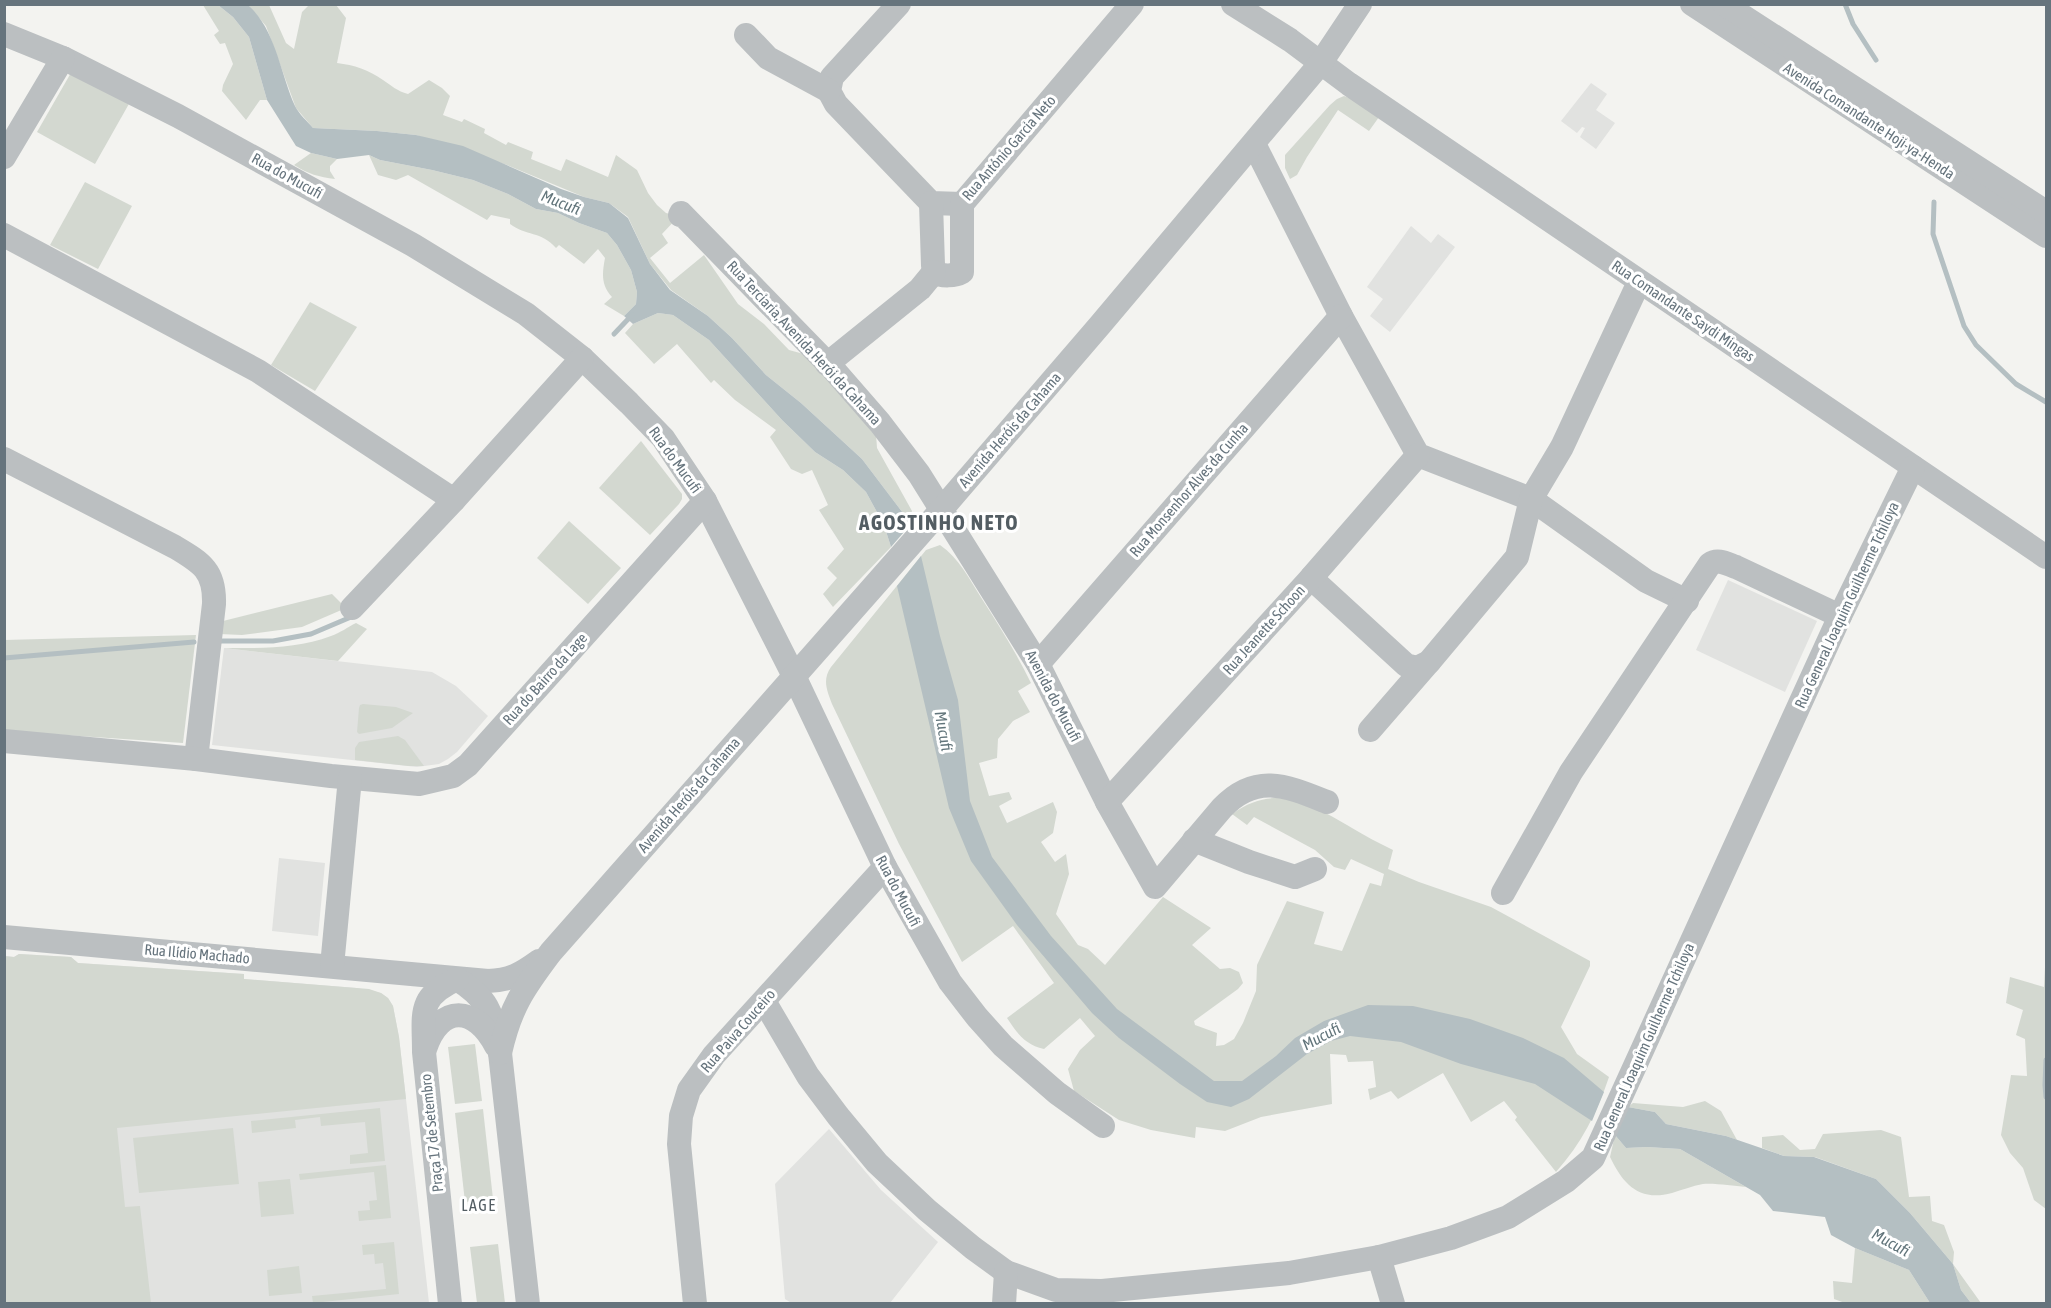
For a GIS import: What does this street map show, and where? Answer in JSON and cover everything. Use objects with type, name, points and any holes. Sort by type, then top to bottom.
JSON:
[{"type":"street","points":[[829,91],[832,77],[899,4]]},
{"type":"street","name":"Rua António Garcia Neto","points":[[931,203],[962,204],[1132,4]]},
{"type":"street","name":"Rua Comandante Saydi Mingas","points":[[1233,4],[1290,40],[1320,64],[2046,557]]},
{"type":"street","name":"Avenida Heróis da Cahama","points":[[500,1053],[514,1006],[551,952],[941,510],[1254,144],[1320,64],[1360,4]]},
{"type":"street","name":"Avenida Comandante Hoji-ya-Henda","points":[[1692,4],[2046,236]]},
{"type":"street","name":"Avenida Comandante Hoji-ya-Henda","points":[[1724,4],[2046,212]]},
{"type":"street","name":"Rua do Mucufi","points":[[4,34],[63,58],[178,116],[413,245],[526,314],[582,358],[663,438],[705,501],[794,676],[885,867],[950,982],[977,1017],[1029,1071],[1103,1126]]},
{"type":"street","points":[[746,35],[768,58],[829,91],[836,104],[931,203],[934,272],[920,289],[827,364]]},
{"type":"street","points":[[4,157],[63,58]]},
{"type":"street","points":[[1254,144],[1341,316],[1418,455],[1531,499],[1646,581],[1687,601]]},
{"type":"street","points":[[934,272],[939,275],[962,272],[962,204]]},
{"type":"street","name":"Rua Terciaria, Avenida Herói da Cahama","points":[[680,215],[681,213],[827,364],[880,423],[919,474],[941,510]]},
{"type":"street","points":[[4,235],[258,371],[454,500]]},
{"type":"street","points":[[1370,730],[1517,557],[1531,499],[1562,447],[1639,282]]},
{"type":"street","name":"Rua Monsenhor Alves da Cunha","points":[[1038,664],[1341,316]]},
{"type":"street","points":[[352,608],[454,500],[582,358]]},
{"type":"street","name":"Rua Jeanette Schoon","points":[[1107,802],[1311,578],[1418,455]]},
{"type":"street","points":[[4,459],[176,547],[197,560],[209,573],[214,589],[214,604],[196,759]]},
{"type":"street","name":"Rua General Joaquim Guilherme Tchiloya","points":[[764,1001],[808,1076],[877,1163],[927,1210],[1006,1272],[1056,1290],[1102,1291],[1289,1273],[1379,1257],[1451,1238],[1508,1217],[1566,1181],[1593,1158],[1840,616],[1913,467]]},
{"type":"street","name":"Rua do Bairro da Lage","points":[[4,741],[196,759],[350,778],[419,783],[444,779],[459,772],[705,501]]},
{"type":"street","name":"Avenida do Mucufi","points":[[941,510],[1038,664],[1107,802],[1155,887],[1194,840]]},
{"type":"street","points":[[1503,893],[1571,772],[1710,564],[1714,561],[1721,561],[1840,616]]},
{"type":"street","points":[[1311,578],[1406,665],[1417,668],[1429,662]]},
{"type":"street","points":[[332,966],[350,778]]},
{"type":"street","points":[[1315,869],[1295,877],[1194,840],[1232,798],[1260,784],[1276,785],[1327,802]]},
{"type":"street","name":"Rua Paiva Couceiro","points":[[695,1304],[679,1144],[681,1116],[689,1090],[708,1064],[885,867]]},
{"type":"street","name":"Rua Ilídio Machado","points":[[4,937],[457,979]]},
{"type":"street","name":"Avenida Heróis da Cahama","points":[[457,979],[504,980],[520,975],[551,952]]},
{"type":"street","points":[[390,971],[417,999],[423,1010]]},
{"type":"street","points":[[423,1010],[430,996],[443,985],[457,979],[474,989],[485,1002],[492,1016],[500,1053],[528,1304]]},
{"type":"street","name":"Praça 17 de Setembro","points":[[423,1010],[424,1052],[450,1304]]},
{"type":"street","points":[[424,1052],[430,1034],[439,1022],[452,1017],[465,1016],[478,1022],[489,1031],[500,1053]]},
{"type":"street","points":[[1379,1257],[1393,1304]]},
{"type":"street","points":[[1004,1304],[1006,1272]]},
{"type":"shaded area","points":[[203,5],[218,5],[233,17],[249,37],[267,100],[260,100],[246,120],[222,91],[233,64],[225,43],[220,44],[214,35],[219,31]]},
{"type":"shaded area","points":[[248,5],[269,5],[286,43],[294,49],[302,12],[309,5],[336,5],[346,18],[337,63],[367,71],[408,94],[429,80],[450,96],[443,115],[462,122],[464,119],[485,129],[484,133],[506,145],[508,142],[533,152],[531,159],[561,171],[566,159],[608,177],[616,155],[637,170],[648,193],[657,205],[666,213],[679,216],[662,234],[668,243],[650,258],[670,283],[704,255],[738,304],[764,324],[789,350],[811,356],[876,434],[877,448],[912,511],[909,521],[862,459],[801,403],[766,375],[708,316],[671,290],[650,264],[628,217],[609,203],[584,197],[507,165],[416,135],[313,128],[296,108],[266,26]]},
{"type":"shaded area","points":[[72,71],[130,102],[95,164],[37,132]]},
{"type":"shaded area","points":[[1591,83],[1607,94],[1596,110],[1615,123],[1596,149],[1580,137],[1585,128],[1582,127],[1577,133],[1561,121]]},
{"type":"shaded area","points":[[1344,96],[1379,117],[1369,131],[1338,110],[1297,175],[1290,179],[1285,168],[1285,155],[1330,105]]},
{"type":"shaded area","points":[[311,153],[337,159],[330,166],[335,179],[314,175],[294,165]]},
{"type":"shaded area","points":[[369,155],[380,160],[473,180],[508,194],[536,209],[558,213],[607,233],[617,245],[631,270],[637,292],[636,304],[624,316],[604,304],[612,297],[603,279],[605,258],[598,249],[584,264],[559,245],[556,248],[539,236],[516,228],[510,224],[510,219],[491,215],[487,220],[408,175],[396,180],[378,175]]},
{"type":"shaded area","points":[[85,182],[132,206],[98,269],[50,245]]},
{"type":"shaded area","points":[[1411,226],[1431,243],[1438,234],[1455,247],[1390,332],[1370,316],[1383,299],[1367,287]]},
{"type":"shaded area","points":[[310,302],[357,327],[315,391],[271,365]]},
{"type":"shaded area","points":[[658,313],[673,315],[709,340],[782,420],[815,452],[843,470],[866,492],[884,525],[891,547],[833,607],[823,594],[837,578],[827,568],[844,549],[819,510],[828,505],[812,470],[802,474],[791,469],[770,437],[776,430],[735,400],[714,380],[711,383],[677,344],[654,364],[625,333],[633,324]]},
{"type":"shaded area","points":[[641,441],[682,494],[679,504],[650,535],[599,488]]},
{"type":"shaded area","points":[[569,521],[621,568],[588,604],[537,558]]},
{"type":"shaded area","points":[[940,545],[953,556],[968,577],[1031,683],[1018,691],[1030,712],[1013,721],[998,739],[997,758],[979,763],[989,796],[1009,792],[1012,799],[999,806],[1007,823],[1053,802],[1057,812],[1053,833],[1041,842],[1055,862],[1066,854],[1069,874],[1056,914],[1078,945],[1088,949],[1105,965],[1163,897],[1211,928],[1192,945],[1220,969],[1230,968],[1239,972],[1243,983],[1194,1021],[1195,1025],[1217,1033],[1216,1046],[1224,1045],[1234,1039],[1243,1023],[1256,991],[1257,965],[1287,901],[1324,912],[1314,944],[1342,951],[1370,883],[1381,886],[1384,874],[1351,859],[1345,870],[1334,867],[1315,850],[1254,817],[1247,825],[1232,814],[1248,804],[1278,798],[1293,800],[1322,811],[1393,850],[1388,869],[1491,907],[1590,961],[1590,966],[1561,1027],[1577,1054],[1609,1077],[1587,1128],[1556,1172],[1515,1120],[1517,1117],[1504,1101],[1471,1122],[1443,1073],[1398,1099],[1391,1091],[1370,1100],[1368,1089],[1376,1087],[1373,1061],[1348,1062],[1346,1055],[1330,1054],[1332,1104],[1261,1117],[1225,1131],[1196,1127],[1195,1138],[1151,1130],[1119,1120],[1074,1091],[1068,1069],[1080,1050],[1095,1036],[1080,1018],[1044,1049],[1032,1045],[1014,1029],[1007,1018],[1054,983],[1013,926],[962,962],[899,844],[827,690],[826,681],[831,667],[926,550]]},
{"type":"shaded area","points":[[1728,580],[1817,621],[1785,692],[1696,650]]},
{"type":"shaded area","points":[[332,594],[346,608],[302,627],[242,635],[219,634],[223,621]]},
{"type":"shaded area","points":[[356,623],[367,629],[338,661],[224,648],[278,647],[305,643],[334,635]]},
{"type":"shaded area","points":[[196,635],[183,743],[5,731],[4,640]]},
{"type":"shaded area","points":[[224,648],[432,672],[456,686],[488,716],[457,752],[448,759],[439,764],[417,767],[212,745]]},
{"type":"shaded area","points":[[363,704],[396,707],[413,713],[392,728],[359,734],[357,732],[359,708]]},
{"type":"shaded area","points":[[398,736],[405,740],[424,766],[355,760],[355,748],[359,742]]},
{"type":"shaded area","points":[[279,858],[325,863],[318,936],[272,931]]},
{"type":"shaded area","points":[[2046,947],[2046,1209],[2034,1200],[2023,1168],[2010,1153],[2001,1135],[2011,1075],[2027,1076],[2025,1039],[2016,1035],[2023,1010],[2006,1003],[2010,977],[2044,987]]},
{"type":"shaded area","points":[[19,954],[71,957],[78,963],[244,974],[244,979],[357,988],[381,993],[388,998],[393,1006],[399,1037],[429,1303],[5,1304],[5,956],[14,957]]},
{"type":"shaded area","points":[[19,954],[71,957],[78,963],[244,974],[244,979],[369,989],[381,993],[393,1006],[406,1099],[117,1128],[125,1207],[140,1206],[151,1303],[5,1303],[4,956],[14,957]]},
{"type":"shaded area","points":[[475,1044],[482,1101],[455,1104],[448,1047]]},
{"type":"shaded area","points":[[1705,1101],[1721,1111],[1737,1140],[1666,1124],[1655,1112],[1628,1107],[1633,1103],[1683,1107]]},
{"type":"shaded area","points":[[380,1108],[385,1161],[350,1164],[350,1155],[368,1153],[365,1122],[321,1126],[320,1117],[295,1120],[296,1128],[252,1133],[251,1121]]},
{"type":"shaded area","points":[[483,1109],[493,1199],[465,1202],[455,1113]]},
{"type":"shaded area","points":[[233,1128],[239,1184],[139,1193],[133,1138]]},
{"type":"shaded area","points":[[829,1129],[881,1190],[938,1242],[890,1303],[793,1304],[785,1299],[775,1184]]},
{"type":"shaded area","points":[[1881,1130],[1901,1137],[1909,1197],[1930,1196],[1932,1221],[1944,1225],[1954,1252],[1953,1264],[1910,1213],[1876,1179],[1815,1157],[1784,1156],[1762,1148],[1762,1137],[1783,1135],[1800,1150],[1815,1149],[1823,1134]]},
{"type":"shaded area","points":[[1615,1135],[1626,1148],[1680,1149],[1746,1187],[1703,1184],[1660,1195],[1641,1193],[1627,1183],[1610,1157]]},
{"type":"shaded area","points":[[386,1165],[391,1218],[359,1221],[358,1211],[370,1210],[369,1201],[377,1200],[374,1172],[300,1180],[299,1174]]},
{"type":"shaded area","points":[[290,1179],[294,1214],[261,1217],[258,1182]]},
{"type":"shaded area","points":[[394,1242],[399,1294],[313,1303],[312,1296],[386,1289],[383,1263],[375,1264],[374,1254],[363,1255],[362,1245]]},
{"type":"shaded area","points":[[498,1244],[505,1303],[477,1303],[470,1247]]},
{"type":"shaded area","points":[[1855,1248],[1909,1270],[1930,1303],[1845,1303],[1834,1299],[1833,1281],[1852,1283]]},
{"type":"shaded area","points":[[1953,1264],[1981,1303],[1971,1303],[1961,1290]]},
{"type":"shaded area","points":[[299,1266],[302,1293],[269,1296],[267,1270]]},
{"type":"water","name":"Mucufi","points":[[218,5],[248,5],[257,15],[271,39],[295,106],[313,128],[416,135],[463,146],[561,189],[609,203],[628,218],[650,264],[670,290],[708,316],[766,375],[801,403],[862,459],[909,521],[904,532],[891,547],[884,525],[866,492],[843,470],[815,452],[782,420],[709,340],[673,315],[658,313],[633,324],[624,316],[636,304],[637,292],[631,270],[617,245],[607,233],[558,213],[536,209],[508,194],[473,180],[380,160],[369,155],[337,159],[311,153],[296,146],[267,100],[249,37],[233,17]]},
{"type":"water","name":"Mucufi","points":[[921,556],[958,700],[970,801],[992,857],[1051,936],[1117,1009],[1214,1081],[1242,1081],[1276,1056],[1295,1038],[1324,1021],[1368,1005],[1413,1006],[1470,1019],[1523,1038],[1564,1058],[1604,1092],[1592,1121],[1535,1084],[1461,1064],[1401,1042],[1350,1036],[1331,1041],[1307,1054],[1249,1099],[1231,1107],[1207,1102],[1119,1038],[1092,1013],[1017,925],[971,861],[949,808],[897,586]]},
{"type":"water","name":"Mucufi","points":[[1628,1107],[1655,1112],[1666,1124],[1726,1136],[1784,1156],[1814,1157],[1876,1179],[1910,1213],[1953,1264],[1961,1290],[1971,1303],[1930,1303],[1909,1270],[1855,1248],[1831,1235],[1825,1217],[1773,1211],[1760,1195],[1680,1149],[1626,1148],[1615,1135]]},
{"type":"waterway","points":[[1845,4],[1853,24],[1876,60]]},
{"type":"waterway","points":[[1934,202],[1933,234],[1964,326],[1976,345],[2016,384],[2046,402]]},
{"type":"waterway","points":[[614,334],[632,315]]},
{"type":"waterway","points":[[219,641],[273,641],[311,634],[351,617]]},
{"type":"waterway","points":[[4,658],[194,642]]},
{"type":"waterway","points":[[2046,1060],[2046,1097]]},
{"type":"district","name":"AGOSTINHO NETO","points":[[939,523]]},
{"type":"district","name":"LAGE","points":[[479,1205]]}]
